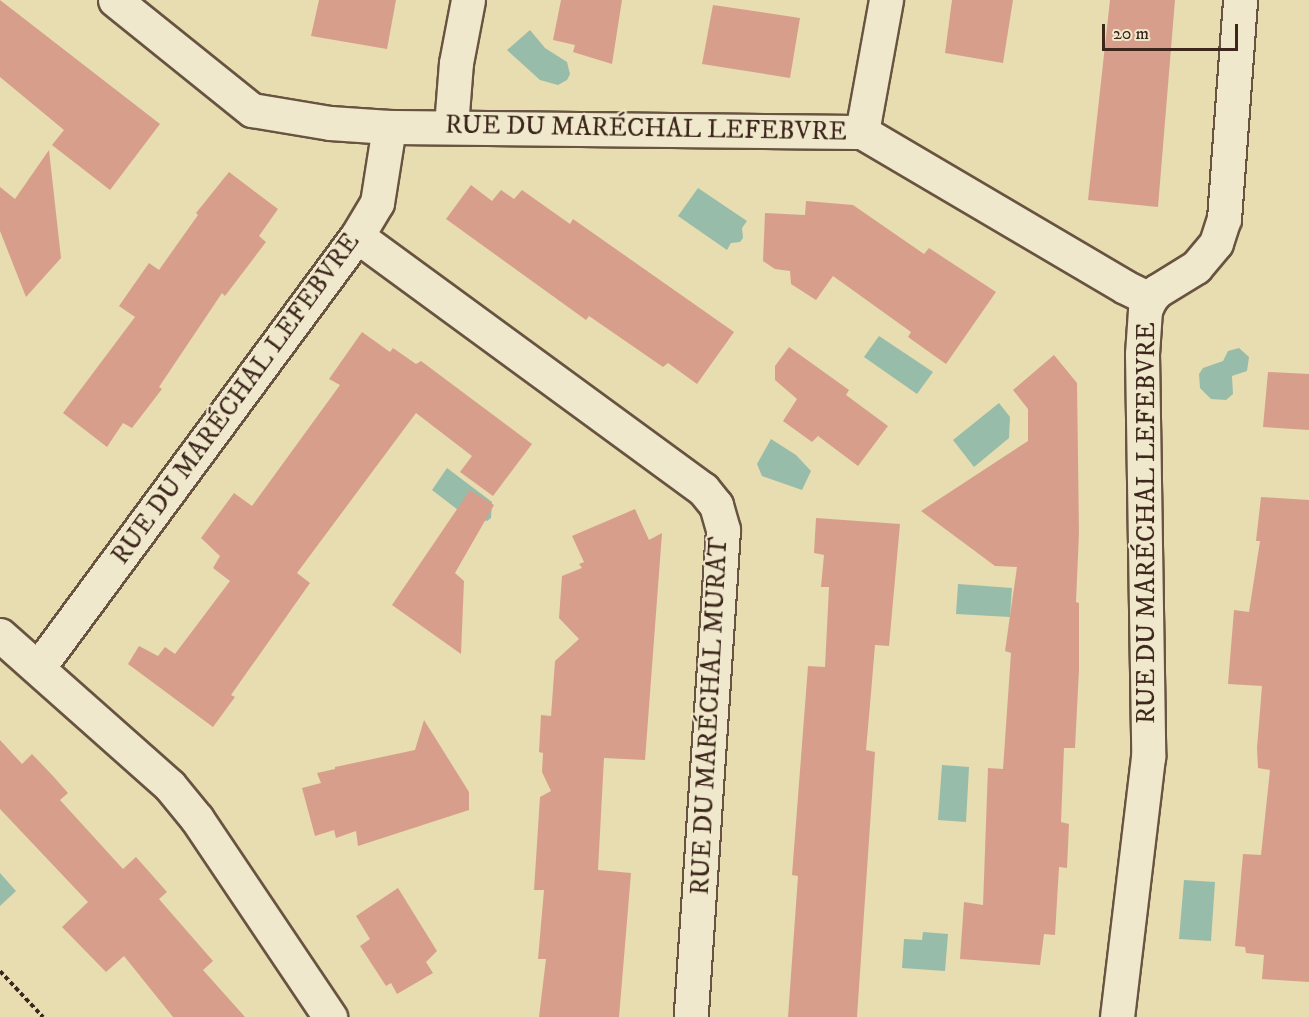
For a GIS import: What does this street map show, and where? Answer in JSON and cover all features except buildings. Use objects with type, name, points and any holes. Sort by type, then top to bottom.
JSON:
[{"type":"street","points":[[115,0],[252,110],[330,123],[388,126]]},
{"type":"street","points":[[451,126],[456,63],[468,0]]},
{"type":"street","points":[[862,132],[886,0]]},
{"type":"street","points":[[1150,299],[1167,284],[1196,267],[1216,243],[1224,219],[1240,0]]},
{"type":"street","name":"RUE DU MARÉCHAL LEFEBVRE","points":[[38,668],[357,236],[377,203],[388,126],[862,132],[1125,287],[1150,299],[1145,310],[1142,342],[1148,758],[1117,1017]]},
{"type":"street","name":"RUE DU MARÉCHAL MURAT","points":[[357,236],[704,489],[716,505],[723,530],[691,1017]]},
{"type":"street","points":[[0,634],[170,786],[197,819],[330,1017]]},
{"type":"path","points":[[0,971],[42,1017]]},
{"type":"shaded area","points":[[530,30],[545,48],[567,62],[570,74],[567,80],[558,85],[540,80],[507,50]]},
{"type":"shaded area","points":[[698,188],[747,221],[742,228],[743,238],[740,242],[731,243],[727,250],[678,216]]},
{"type":"shaded area","points":[[879,336],[933,372],[917,394],[864,357]]},
{"type":"shaded area","points":[[1239,348],[1249,357],[1247,371],[1232,376],[1233,394],[1226,400],[1211,399],[1200,388],[1199,374],[1203,368],[1223,361],[1228,351]]},
{"type":"shaded area","points":[[999,403],[1010,417],[1009,438],[974,467],[953,440]]},
{"type":"shaded area","points":[[771,439],[796,455],[811,471],[802,490],[762,476],[757,464]]},
{"type":"shaded area","points":[[447,468],[492,502],[491,518],[487,521],[479,519],[475,523],[432,490]]},
{"type":"shaded area","points":[[958,584],[1012,588],[1010,617],[956,614]]},
{"type":"shaded area","points":[[942,765],[969,767],[966,822],[938,820]]},
{"type":"shaded area","points":[[0,873],[16,891],[0,906]]},
{"type":"shaded area","points":[[1184,880],[1215,882],[1211,941],[1179,939]]},
{"type":"shaded area","points":[[923,932],[948,934],[945,971],[902,968],[904,939],[922,940]]}]
